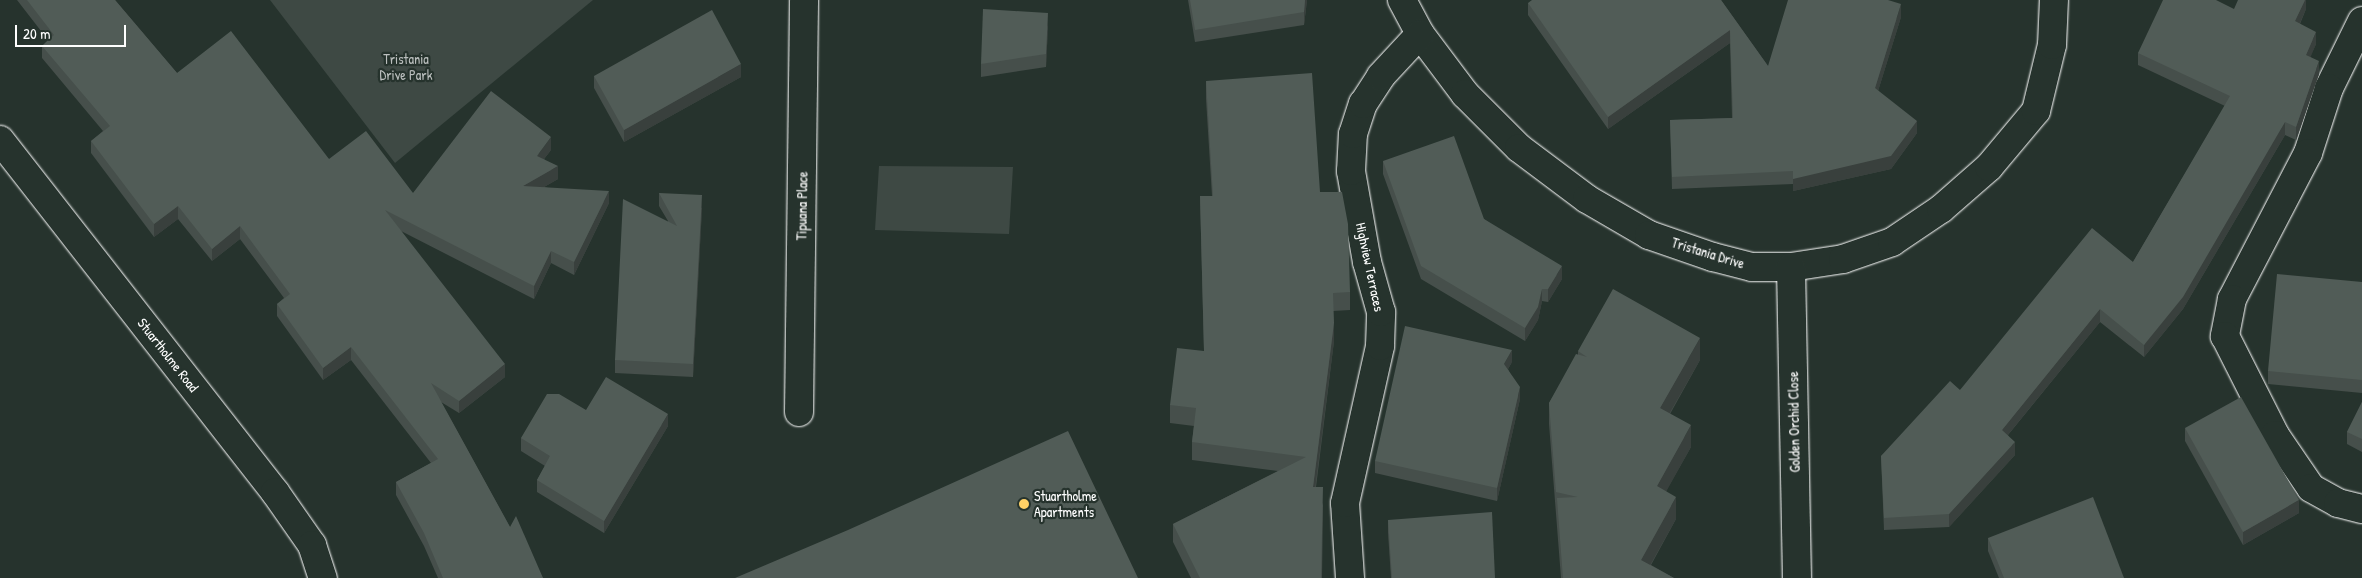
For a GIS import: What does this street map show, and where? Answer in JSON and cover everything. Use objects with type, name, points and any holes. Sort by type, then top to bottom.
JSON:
[{"type":"street","name":"Tipuana Place","points":[[799,412],[804,0]]},
{"type":"street","name":"Tristania Drive","points":[[1402,0],[1420,34],[1464,94],[1512,142],[1587,199],[1649,235],[1713,257],[1752,267],[1791,267],[1843,259],[1892,242],[1941,210],[1989,167],[2036,111],[2052,45],[2054,0]]},
{"type":"street","points":[[2362,21],[2329,88],[2308,153],[2232,299],[2225,336],[2275,435],[2311,488],[2338,503],[2362,509]]},
{"type":"street","name":"Highview Terraces","points":[[1350,578],[1345,504],[1380,346],[1381,312],[1367,262],[1351,171],[1353,134],[1363,104],[1381,76],[1420,34]]},
{"type":"street","name":"Stuartholme Road","points":[[0,140],[276,492],[312,545],[323,578]]},
{"type":"street","name":"Golden Orchid Close","points":[[1791,267],[1797,578]]},
{"type":"green space","name":"Tristania Drive Park","points":[[270,0],[593,0],[395,163]]},
{"type":"green space","points":[[879,166],[1013,167],[1009,234],[875,230]]},
{"type":"building","points":[[27,0],[115,0],[177,73],[231,31],[329,159],[366,131],[413,193],[491,91],[551,137],[537,156],[558,166],[523,186],[609,191],[574,262],[551,251],[534,286],[385,210],[505,364],[459,401],[431,383],[510,527],[516,516],[543,578],[443,578],[424,533],[396,482],[438,459],[351,347],[323,368],[277,304],[290,294],[240,226],[212,249],[178,206],[154,224],[91,141],[110,126],[42,46],[54,35]]},
{"type":"building","points":[[1190,0],[1305,0],[1304,12],[1195,30]]},
{"type":"building","points":[[1532,0],[1721,0],[1768,66],[1788,0],[1888,0],[1901,4],[1875,88],[1917,121],[1891,156],[1793,179],[1793,171],[1672,177],[1670,120],[1733,118],[1730,30],[1608,117],[1528,3]]},
{"type":"building","points":[[2163,0],[2216,0],[2234,9],[2238,0],[2305,0],[2295,21],[2316,32],[2306,55],[2319,61],[2296,127],[2285,122],[2183,297],[2144,345],[2100,309],[2002,430],[2015,442],[1949,514],[1884,518],[1881,456],[1950,381],[1960,390],[2092,228],[2133,262],[2230,96],[2138,53]]},
{"type":"building","points":[[983,9],[1048,13],[1046,54],[981,64]]},
{"type":"building","points":[[712,10],[741,64],[624,130],[594,76]]},
{"type":"building","points":[[1312,73],[1320,192],[1342,192],[1348,224],[1350,292],[1333,293],[1334,323],[1313,487],[1323,487],[1321,578],[1200,578],[1173,524],[1306,457],[1192,442],[1196,408],[1170,405],[1177,348],[1204,351],[1200,196],[1213,196],[1206,81]]},
{"type":"building","points":[[1454,136],[1484,219],[1562,266],[1548,289],[1542,289],[1538,307],[1525,328],[1421,266],[1383,161]]},
{"type":"building","points":[[659,193],[702,195],[693,364],[615,360],[623,199],[677,226]]},
{"type":"building","points":[[2277,274],[2362,282],[2362,380],[2268,371]]},
{"type":"building","points":[[1613,289],[1700,338],[1660,408],[1691,425],[1657,486],[1676,497],[1641,560],[1674,578],[1563,578],[1557,498],[1578,497],[1556,492],[1549,403],[1576,354],[1587,357],[1578,351]]},
{"type":"building","points":[[1405,326],[1512,350],[1504,364],[1520,387],[1497,488],[1375,461]]},
{"type":"building","points":[[606,377],[668,414],[604,521],[537,480],[550,456],[521,438],[547,394],[559,394],[586,410]]},
{"type":"building","points":[[2241,397],[2299,500],[2243,532],[2185,428]]},
{"type":"building","points":[[2362,402],[2362,439],[2347,432]]},
{"type":"building","name":"Stuartholme Apartments","points":[[1068,431],[1138,578],[735,578],[848,530]]},
{"type":"building","points":[[2093,497],[2124,578],[2004,578],[1988,538]]},
{"type":"building","points":[[1492,512],[1495,578],[1392,578],[1388,520]]},
{"type":"place","name":"Stuartholme Apartments","points":[[1024,504]]}]
